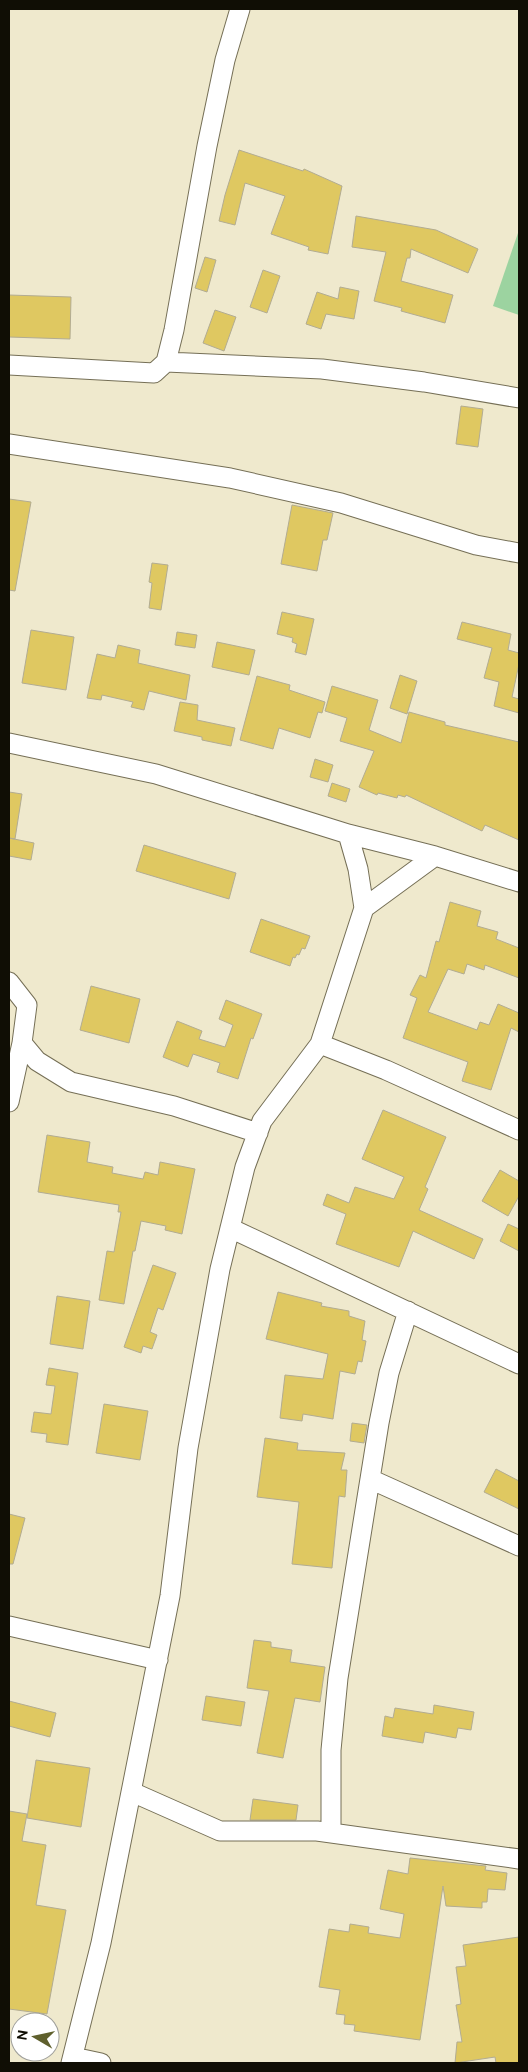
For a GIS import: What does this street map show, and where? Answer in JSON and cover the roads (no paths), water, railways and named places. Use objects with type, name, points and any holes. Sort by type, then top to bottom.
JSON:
[{"type":"street","points":[[9,365],[154,373],[166,362],[174,330],[213,117],[225,60],[240,9]]},
{"type":"street","points":[[166,362],[322,369],[424,382],[519,398]]},
{"type":"street","points":[[9,444],[230,478],[340,503],[476,545],[519,553]]},
{"type":"street","points":[[9,743],[156,774],[348,834],[435,856],[519,882]]},
{"type":"street","points":[[101,2063],[72,2060],[101,1943],[170,1596],[188,1448],[220,1269],[245,1167],[262,1121],[320,1044],[364,908],[358,869],[348,834]]},
{"type":"street","points":[[364,908],[435,856]]},
{"type":"street","points":[[9,982],[27,1005],[22,1043],[9,1102]]},
{"type":"street","points":[[22,1043],[37,1061],[71,1082],[174,1106],[258,1134]]},
{"type":"street","points":[[320,1044],[386,1070],[519,1130]]},
{"type":"street","points":[[230,1228],[519,1364]]},
{"type":"street","points":[[331,1833],[331,1750],[338,1678],[389,1373],[408,1311]]},
{"type":"street","points":[[370,1479],[519,1546]]},
{"type":"street","points":[[9,1626],[158,1660]]},
{"type":"street","points":[[132,1792],[220,1831],[331,1833],[519,1858]]}]
